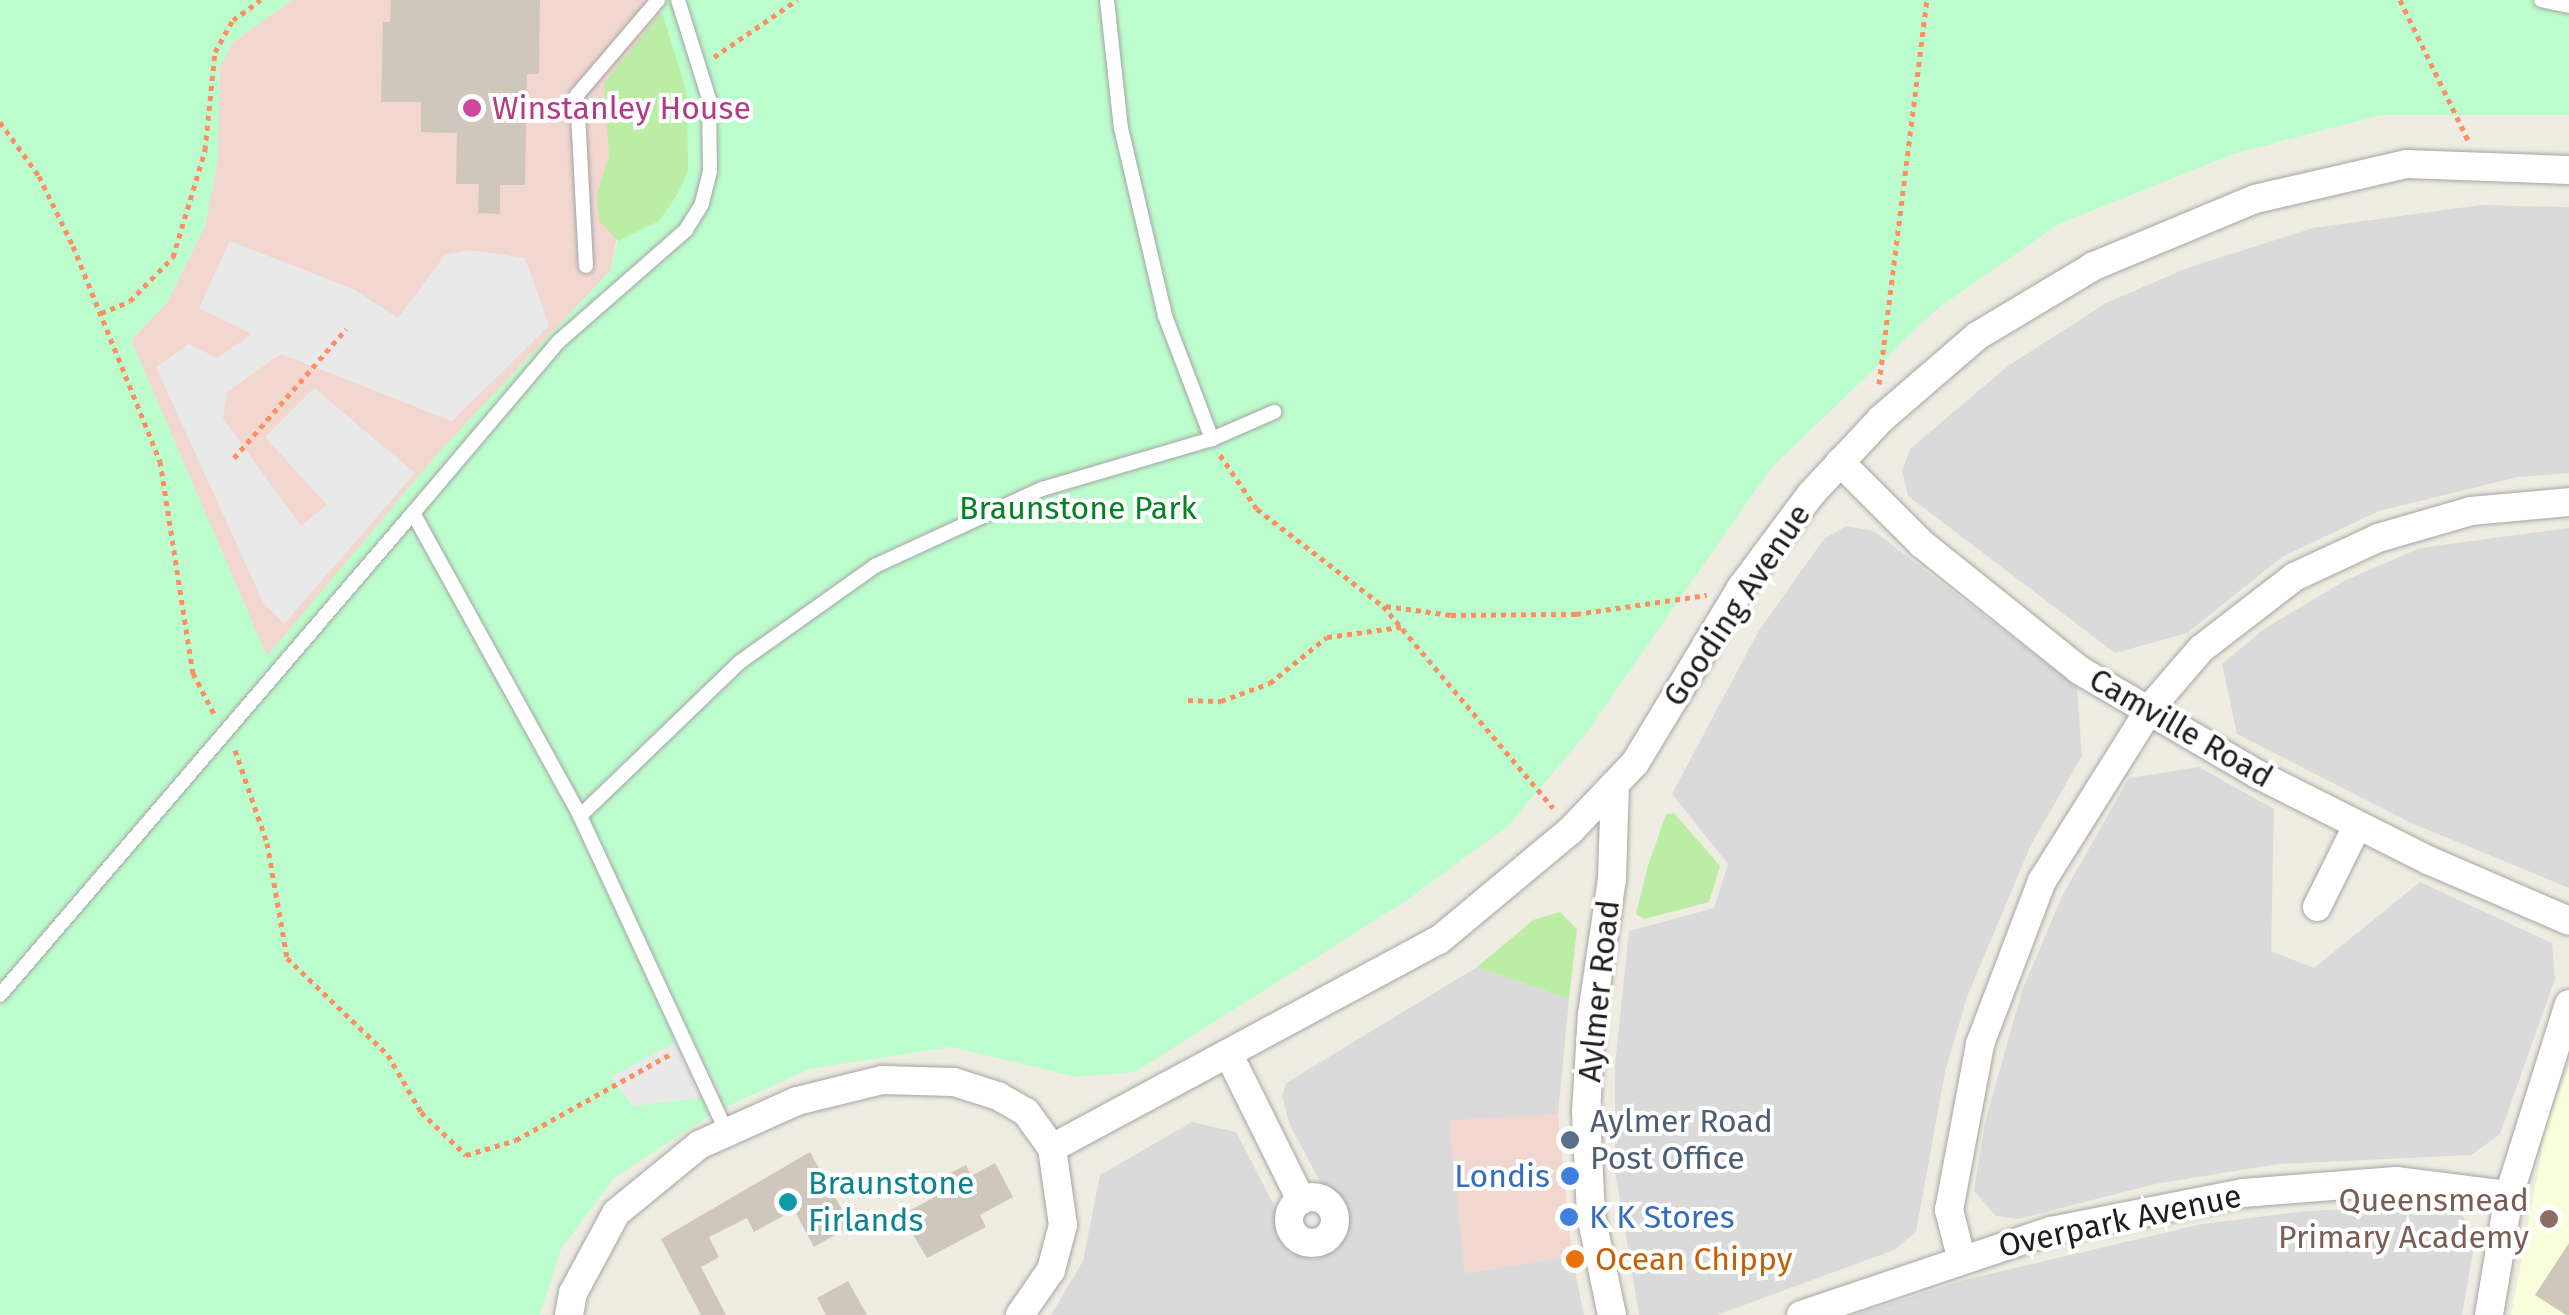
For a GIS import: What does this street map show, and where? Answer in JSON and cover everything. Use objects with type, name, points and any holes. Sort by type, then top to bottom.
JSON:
[{"type":"street","name":"Gooding Avenue","points":[[1052,1148],[1230,1057],[1439,940],[1570,831],[1635,763],[1741,588],[1840,462],[1881,419],[1978,336],[2094,266],[2254,199],[2408,164],[2569,170]]},
{"type":"street","name":"Camville Road","points":[[1840,462],[1996,606],[2079,670],[2151,707],[2257,774],[2357,826],[2569,921]]},
{"type":"street","points":[[1961,1257],[1949,1210],[1986,1028],[2042,880],[2151,707],[2201,648],[2294,577],[2378,538],[2470,511],[2569,502]]},
{"type":"street","name":"Aylmer Road","points":[[1612,1315],[1591,1215],[1586,1112],[1612,879],[1615,784]]},
{"type":"street","points":[[2317,907],[2357,826]]},
{"type":"street","points":[[2488,1315],[2508,1195],[2569,1004]]},
{"type":"street","points":[[1230,1057],[1301,1200]]},
{"type":"street","points":[[569,1315],[572,1293],[616,1213],[699,1144],[796,1101],[882,1080],[954,1082],[1026,1112],[1052,1148],[1063,1225],[1051,1270],[1020,1315]]},
{"type":"street","name":"Overpark Avenue","points":[[1801,1315],[1961,1257],[2051,1231],[2243,1192],[2396,1181],[2508,1195]]},
{"type":"lane","points":[[586,266],[577,95],[658,0]]},
{"type":"lane","points":[[0,995],[558,341],[686,230],[710,171],[702,64],[678,0]]},
{"type":"lane","points":[[1107,0],[1121,128],[1160,298],[1212,438]]},
{"type":"lane","points":[[2541,0],[2569,6]]},
{"type":"lane","points":[[580,816],[740,662],[875,566],[1042,489],[1212,438],[1274,412]]},
{"type":"lane","points":[[413,513],[580,816],[727,1132]]},
{"type":"path","points":[[101,313],[130,302],[173,257],[206,150],[214,52],[234,20],[261,0]]},
{"type":"path","points":[[702,64],[798,0]]},
{"type":"path","points":[[1881,419],[1878,360],[1927,0]]},
{"type":"path","points":[[2400,0],[2480,166]]},
{"type":"path","points":[[0,122],[39,176],[101,313],[160,461],[193,674],[240,758],[267,843],[287,958],[388,1055],[421,1112],[466,1154],[516,1140],[687,1044]]},
{"type":"path","points":[[234,458],[346,328]]},
{"type":"path","points":[[1212,438],[1257,509],[1382,606],[1570,831]]},
{"type":"path","points":[[1382,606],[1451,615],[1576,614],[1661,606],[1741,588]]},
{"type":"path","points":[[1188,700],[1221,701],[1270,683],[1327,637],[1400,627]]},
{"type":"shaded area","points":[[292,0],[658,0],[661,17],[610,271],[441,450],[267,657],[131,340],[167,303],[218,100],[220,67],[232,43]]},
{"type":"shaded area","points":[[2481,205],[2569,207],[2569,473],[2518,477],[2379,511],[2282,557],[2187,633],[2115,653],[1908,496],[1902,470],[1911,448],[2008,366],[2106,303],[2187,268],[2313,228]]},
{"type":"shaded area","points":[[230,241],[353,289],[398,318],[445,255],[469,250],[525,258],[549,326],[452,421],[281,354],[227,392],[223,418],[301,526],[327,505],[265,437],[314,388],[415,473],[284,624],[263,602],[156,367],[189,344],[217,358],[252,334],[199,308]]},
{"type":"shaded area","points":[[1846,526],[1874,531],[2077,687],[2082,756],[2030,847],[1967,997],[1945,1072],[1916,1232],[1894,1250],[1717,1315],[1639,1315],[1615,1171],[1615,1066],[1629,931],[1714,908],[1728,864],[1672,794],[1758,632],[1824,539]]},
{"type":"shaded area","points":[[2569,528],[2569,888],[2409,822],[2237,734],[2222,664],[2264,629],[2346,580],[2420,548]]},
{"type":"shaded area","points":[[2199,767],[2274,809],[2271,951],[2314,968],[2420,882],[2552,943],[2555,979],[2500,1134],[2471,1155],[2278,1164],[2155,1184],[2018,1219],[1996,1216],[1974,1191],[1985,1122],[2022,991],[2062,896],[2129,778]]},
{"type":"shaded area","points":[[1477,967],[1569,999],[1558,1115],[1450,1121],[1465,1273],[1572,1256],[1584,1315],[1051,1315],[1083,1261],[1100,1175],[1192,1122],[1236,1132],[1276,1209],[1276,1234],[1289,1252],[1314,1260],[1337,1250],[1350,1214],[1339,1194],[1321,1184],[1289,1123],[1282,1096],[1286,1083]]},
{"type":"shaded area","points":[[690,1034],[721,1096],[632,1106],[611,1077]]},
{"type":"shaded area","name":"Queensmead Primary Academy","points":[[2569,1066],[2569,1315],[2511,1315],[2547,1123]]},
{"type":"shaded area","points":[[1558,1115],[1572,1256],[1465,1273],[1449,1120]]},
{"type":"shaded area","points":[[2443,1205],[2462,1214],[2475,1241],[2462,1315],[1854,1315],[1964,1280],[2202,1224],[2306,1211]]},
{"type":"green space","name":"Braunstone Park","points":[[0,0],[292,0],[232,43],[220,67],[218,159],[206,224],[167,303],[131,340],[267,656],[441,450],[610,271],[618,241],[659,221],[677,195],[688,171],[687,93],[658,0],[2569,0],[2569,115],[2381,115],[2233,154],[2059,224],[1938,308],[1771,468],[1585,735],[1508,826],[1407,900],[1135,1072],[1076,1077],[951,1047],[809,1069],[717,1111],[615,1177],[561,1249],[540,1315],[0,1315]]},
{"type":"green space","points":[[666,7],[696,132],[683,199],[610,271],[618,241],[599,221],[597,194],[609,156],[604,83]]},
{"type":"green space","points":[[1674,813],[1720,866],[1709,902],[1644,919],[1636,914],[1648,866],[1666,814]]},
{"type":"green space","points":[[1560,912],[1577,929],[1569,999],[1477,967],[1533,920]]},
{"type":"building","name":"Winstanley House","points":[[391,0],[540,0],[539,74],[527,74],[525,185],[500,185],[500,214],[478,213],[479,184],[456,184],[457,133],[421,132],[421,102],[381,102],[383,22],[390,22]]},
{"type":"building","points":[[810,1152],[851,1226],[814,1247],[794,1210],[754,1232],[747,1218],[709,1237],[719,1257],[701,1267],[726,1315],[701,1315],[661,1239]]},
{"type":"building","points":[[995,1163],[1013,1197],[980,1215],[986,1227],[927,1258],[901,1215],[950,1189],[943,1177],[966,1165],[971,1176]]},
{"type":"building","points":[[2569,1243],[2569,1315],[2566,1315],[2535,1295]]},
{"type":"building","points":[[848,1281],[867,1315],[826,1315],[817,1298]]},
{"type":"place","name":"Winstanley House","points":[[472,108]]},
{"type":"place","name":"Aylmer Road Post Office","points":[[1570,1140]]},
{"type":"place","name":"Londis","points":[[1570,1176]]},
{"type":"place","name":"Braunstone Firlands","points":[[788,1202]]},
{"type":"place","name":"K K Stores","points":[[1569,1217]]},
{"type":"place","name":"Queensmead Primary Academy","points":[[2549,1219]]},
{"type":"place","name":"Ocean Chippy","points":[[1575,1259]]}]
